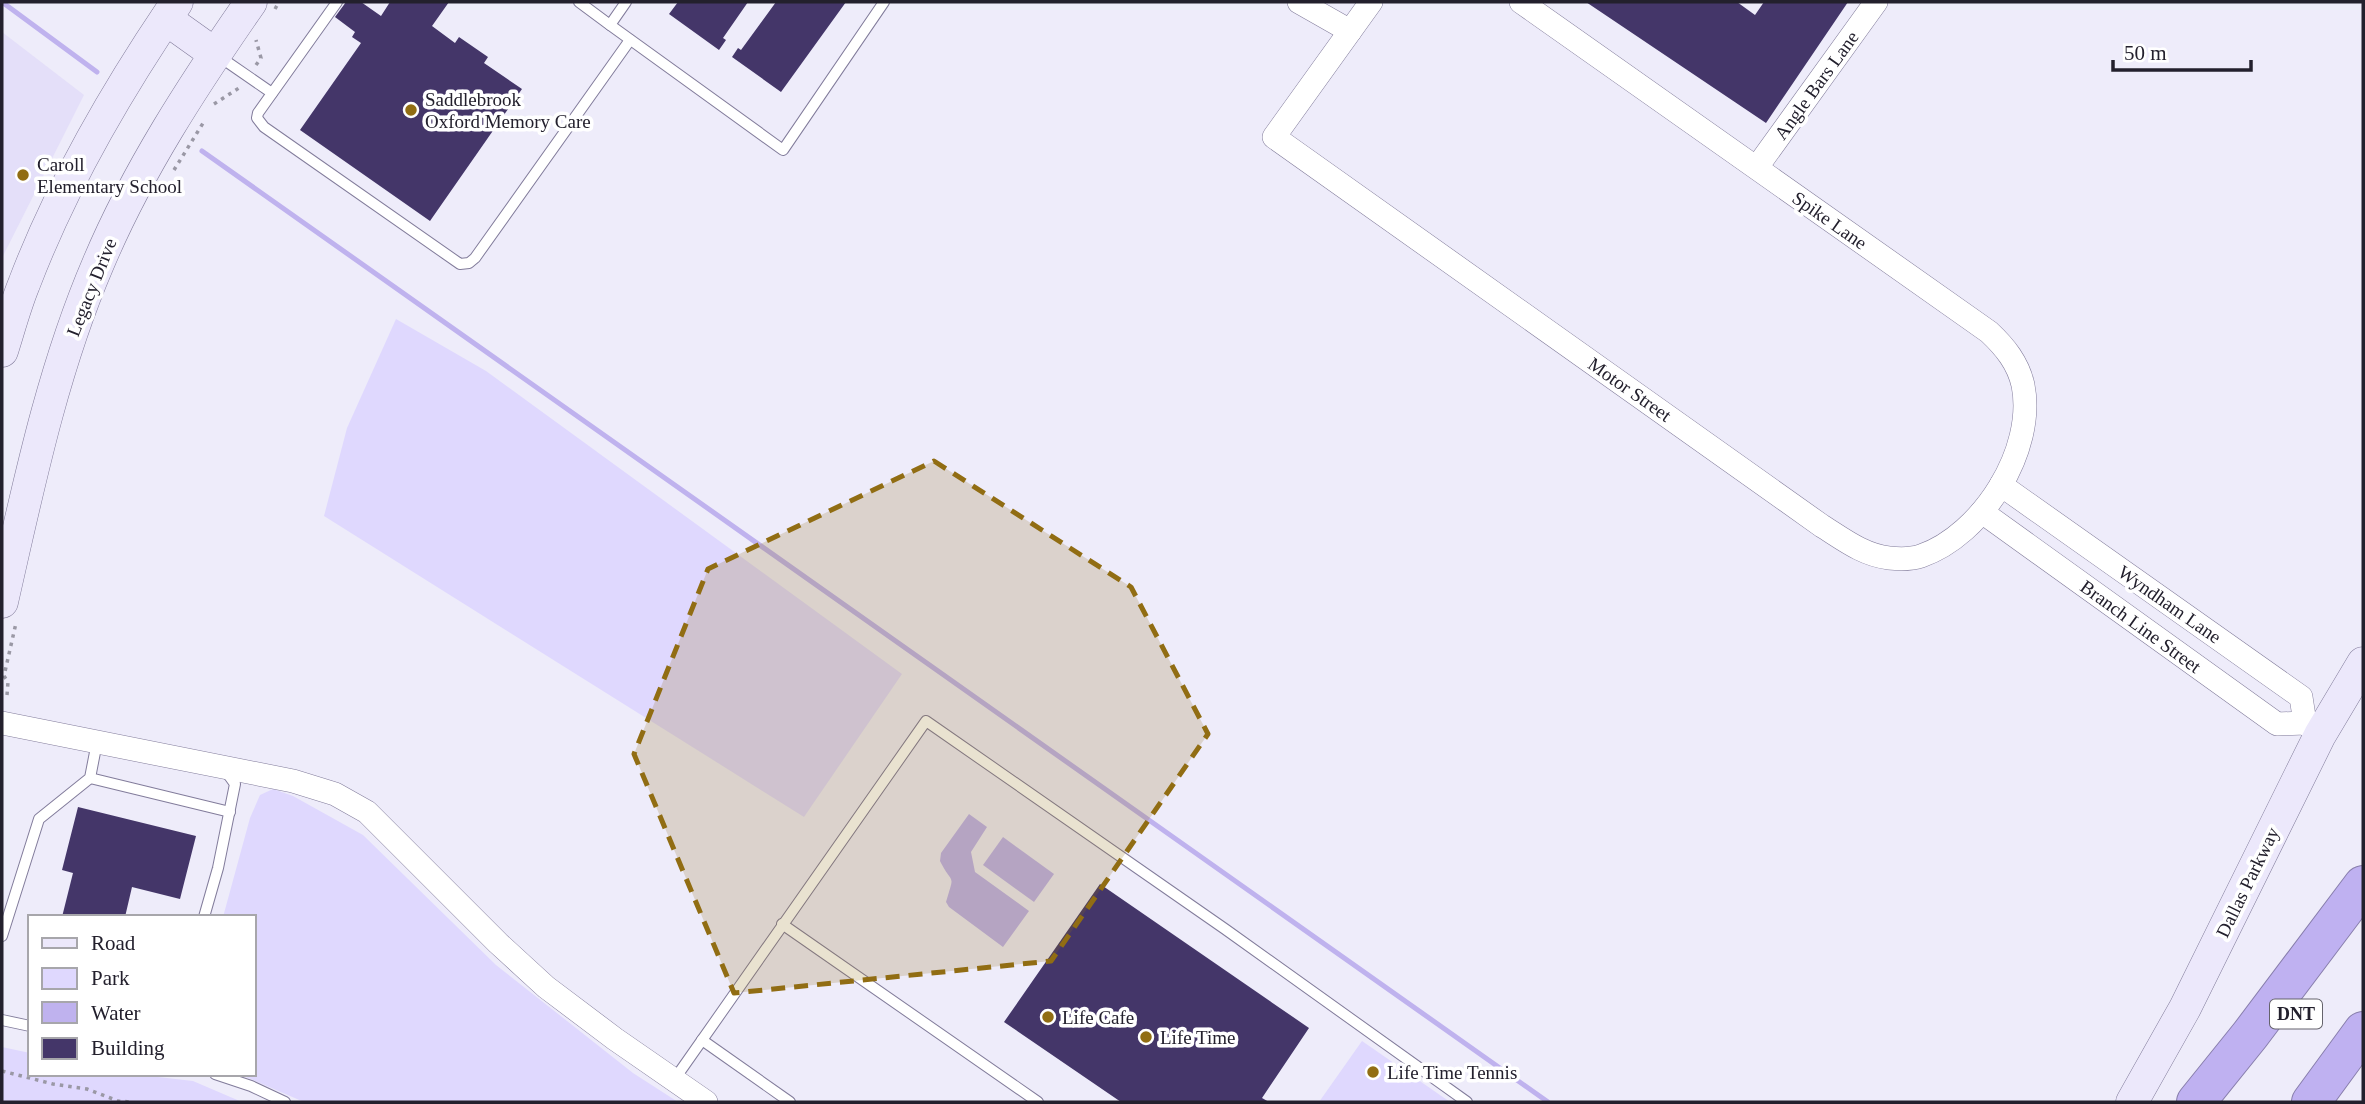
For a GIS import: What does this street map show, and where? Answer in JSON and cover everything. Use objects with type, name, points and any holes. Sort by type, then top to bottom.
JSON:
[{"type":"highway","points":[[2196,1102],[2363,885]]},
{"type":"highway","name":"DNT","points":[[2230,1102],[2363,927]]},
{"type":"highway","points":[[2311,1102],[2363,1031]]},
{"type":"main road","points":[[2,351],[23,285],[55,210],[99,125],[172,10],[215,54]]},
{"type":"main road","name":"Legacy Drive","points":[[9,612],[39,447],[72,330],[98,264],[126,203],[215,54],[262,15]]},
{"type":"main road","name":"Dallas Parkway","points":[[2132,1102],[2185,1008],[2313,729],[2363,663]]},
{"type":"street","points":[[1299,2],[1350,31],[1371,2]]},
{"type":"street","name":"Spike Lane","points":[[1521,2],[1989,332],[2008,351],[2023,384],[2025,421],[2010,467],[1992,498]]},
{"type":"street","name":"Angle Bars Lane","points":[[1757,167],[1876,2]]},
{"type":"street","name":"Motor Street","points":[[1350,31],[1274,137],[1822,526],[1864,552],[1888,558],[1919,557],[1958,537],[1992,498]]},
{"type":"street","name":"Wyndham Lane","points":[[1992,498],[2301,697],[2313,729]]},
{"type":"street","name":"Branch Line Street","points":[[1992,498],[2277,724],[2313,729]]},
{"type":"street","points":[[2,723],[293,781],[335,794],[367,812],[498,943],[546,986],[706,1102]]},
{"type":"lane","points":[[337,2],[257,118],[264,127],[450,260],[460,264],[469,264],[475,258],[631,40]]},
{"type":"lane","points":[[579,2],[783,150],[884,2]]},
{"type":"lane","points":[[610,25],[626,2]]},
{"type":"lane","points":[[215,54],[272,93]]},
{"type":"lane","points":[[674,1080],[926,721],[1467,1102]]},
{"type":"lane","points":[[2,936],[38,819],[90,778],[97,742]]},
{"type":"lane","points":[[205,915],[218,868],[235,784],[223,768]]},
{"type":"lane","points":[[90,778],[230,812]]},
{"type":"lane","points":[[782,924],[1038,1102]]},
{"type":"lane","points":[[2,1020],[28,1026]]},
{"type":"lane","points":[[702,1040],[790,1102]]},
{"type":"lane","points":[[221,1076],[285,1102]]},
{"type":"path","points":[[171,175],[215,103],[236,92],[261,58],[256,40],[262,15],[279,2]]},
{"type":"path","points":[[7,695],[8,682],[4,676],[9,612]]},
{"type":"path","points":[[2,1072],[87,1089],[118,1101],[130,1102]]},
{"type":"highlighted area","points":[[934,461],[1131,587],[1208,734],[1051,961],[734,993],[634,754],[708,569]]},
{"type":"shaded area","name":"Caroll Elementary School","points":[[2,32],[84,95],[2,258]]},
{"type":"green space","points":[[396,319],[486,371],[902,674],[804,817],[324,516],[347,428]]},
{"type":"green space","points":[[273,789],[293,796],[363,835],[496,965],[633,1073],[678,1102],[304,1102],[244,1076],[256,1076],[256,915],[224,915],[250,818],[260,795]]},
{"type":"green space","name":"Life Time Tennis","points":[[1362,1041],[1450,1102],[1319,1102]]},
{"type":"green space","points":[[2,1047],[28,1053],[28,1076],[149,1076],[193,1081],[242,1102],[2,1102]]},
{"type":"water","points":[[969,814],[987,827],[971,852],[975,872],[1029,911],[1003,947],[946,902],[951,880],[940,861],[941,853]]},
{"type":"water","points":[[1003,837],[1054,874],[1034,902],[983,865]]},
{"type":"building","name":"Saddlebrook Oxford Memory Care","points":[[346,2],[361,2],[381,16],[390,2],[449,2],[432,26],[455,43],[459,37],[488,57],[484,63],[522,89],[430,221],[300,130],[361,43],[352,37],[355,32],[335,17]]},
{"type":"building","points":[[678,2],[748,2],[723,38],[726,40],[719,50],[669,14]]},
{"type":"building","points":[[776,2],[846,2],[781,92],[732,57],[738,48],[741,50]]},
{"type":"building","points":[[1586,2],[1737,2],[1755,15],[1764,2],[1848,2],[1766,123]]},
{"type":"building","points":[[78,807],[196,836],[180,899],[132,887],[125,915],[62,915],[73,873],[62,870]]},
{"type":"building","points":[[1100,884],[1309,1028],[1262,1098],[1269,1102],[1121,1102],[1004,1022]]},
{"type":"waterway","points":[[2,2],[97,72]]},
{"type":"waterway","points":[[202,151],[1548,1102]]},
{"type":"place","name":"Saddlebrook Oxford Memory Care","points":[[411,110]]},
{"type":"place","name":"Caroll Elementary School","points":[[23,175]]},
{"type":"place","name":"Life Cafe","points":[[1048,1017]]},
{"type":"place","name":"Life Time","points":[[1146,1037]]},
{"type":"place","name":"Life Time Tennis","points":[[1373,1072]]}]
